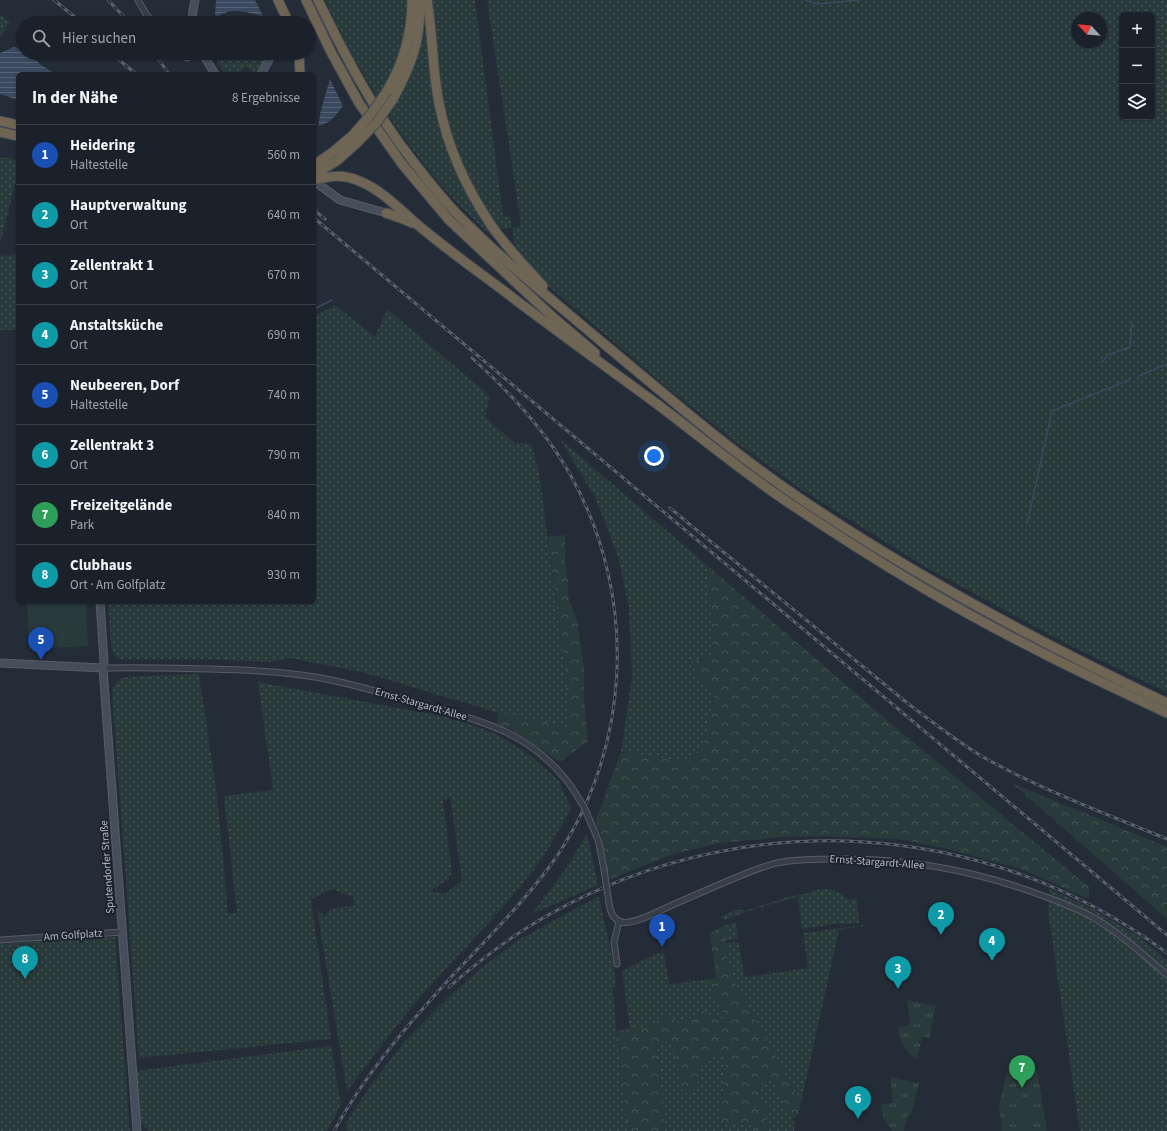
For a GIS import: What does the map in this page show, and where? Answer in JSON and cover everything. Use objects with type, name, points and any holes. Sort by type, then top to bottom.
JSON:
[{"type":"highway","points":[[278,0],[286,16]]},
{"type":"highway","points":[[306,0],[314,16]]},
{"type":"highway","points":[[318,0],[368,97],[411,158],[462,219],[513,267],[674,402],[796,496],[944,589],[1018,630],[1167,703]]},
{"type":"highway","points":[[316,168],[347,152],[398,72],[405,51],[412,19],[412,0]]},
{"type":"highway","points":[[356,138],[377,122],[393,99],[406,75],[414,55],[418,37],[421,18],[420,0]]},
{"type":"highway","points":[[428,0],[434,71],[439,103],[448,137],[458,162],[474,198],[492,226],[512,252],[566,312]]},
{"type":"highway","points":[[316,21],[359,103],[402,164],[449,220],[555,319],[637,390]]},
{"type":"highway","points":[[299,60],[300,72]]},
{"type":"highway","points":[[0,121],[16,125]]},
{"type":"highway","points":[[0,132],[16,136]]},
{"type":"highway","points":[[316,180],[329,177],[348,177],[366,184],[406,214],[422,229],[477,272],[736,464],[791,504],[900,574],[1028,646],[1167,713]]},
{"type":"highway","points":[[386,213],[403,219],[422,229]]},
{"type":"main road","points":[[193,16],[195,0]]},
{"type":"main road","points":[[206,60],[214,72]]},
{"type":"main road","points":[[262,72],[269,60]]},
{"type":"main road","points":[[316,182],[340,200],[386,213]]},
{"type":"main road","name":"Sputendorfer Straße","points":[[100,604],[104,662],[103,668],[137,1131]]},
{"type":"main road","points":[[0,663],[103,668]]},
{"type":"street","points":[[138,0],[149,16]]},
{"type":"street","name":"Ernst-Stargardt-Allee","points":[[103,668],[141,667],[266,671],[315,677],[353,685],[460,715],[498,728],[517,737],[534,749],[557,770],[571,786],[584,807],[599,843],[612,916],[619,921],[630,922],[748,872],[774,863],[816,859],[893,861],[937,866],[977,875],[1019,887],[1060,902],[1094,918],[1107,926],[1167,975]]},
{"type":"street","points":[[617,964],[614,942],[619,921]]},
{"type":"street","name":"Am Golfplatz","points":[[0,940],[122,932]]},
{"type":"green space","points":[[325,0],[407,0],[408,26],[427,30],[440,121],[505,248],[458,204],[414,152],[381,103],[351,53]]},
{"type":"green space","points":[[430,0],[475,0],[503,216],[510,217],[512,228],[499,229],[475,191],[450,135],[440,90]]},
{"type":"green space","points":[[487,0],[1167,0],[1167,692],[1067,644],[929,569],[802,490],[737,443],[664,385],[538,277],[515,245],[512,228],[521,225]]},
{"type":"green space","points":[[0,15],[10,23],[0,37]]},
{"type":"green space","points":[[216,60],[263,60],[261,70],[256,72],[252,72],[246,66],[240,72],[224,72]]},
{"type":"green space","points":[[0,157],[16,160],[16,180],[0,244]]},
{"type":"green space","points":[[16,254],[16,330],[0,330],[0,256]]},
{"type":"green space","points":[[335,305],[375,337],[387,309],[490,396],[485,417],[515,443],[531,443],[539,471],[569,704],[569,728],[499,713],[362,672],[290,658],[269,662],[200,659],[120,659],[114,655],[111,645],[108,604],[316,604],[316,316]]},
{"type":"green space","points":[[560,439],[708,566],[713,654],[689,663],[714,694],[705,740],[690,762],[621,752],[632,677],[629,608],[618,556],[596,499]]},
{"type":"green space","points":[[565,535],[565,561],[568,597],[577,620],[584,668],[584,698],[588,741],[560,762],[514,731],[496,724],[499,713],[569,728],[569,704],[548,537]]},
{"type":"green space","points":[[708,566],[895,727],[1089,887],[1089,899],[1019,868],[944,848],[897,839],[824,836],[782,837],[720,843],[673,854],[608,880],[601,835],[596,820],[621,752],[690,762],[705,740],[714,694],[689,663],[713,654]]},
{"type":"green space","points":[[27,604],[86,604],[88,646],[29,649]]},
{"type":"green space","points":[[199,674],[217,795],[228,913],[237,913],[224,796],[273,790],[258,682],[441,716],[469,724],[498,735],[531,756],[559,781],[571,808],[540,861],[510,899],[443,971],[398,1024],[347,1091],[317,910],[325,917],[330,909],[355,905],[353,896],[343,894],[334,889],[329,890],[311,900],[331,1039],[139,1058],[112,690],[121,678]],"holes":[[[450,797],[462,880],[445,894],[430,891],[445,881],[452,872],[443,801]]]},
{"type":"green space","points":[[1012,783],[1167,847],[1167,919]]},
{"type":"green space","points":[[587,834],[598,885],[532,914],[566,869]]},
{"type":"green space","points":[[825,889],[835,891],[850,900],[857,898],[859,923],[842,923],[802,929],[798,897],[755,909],[724,920],[720,917],[739,909],[745,911],[791,896]]},
{"type":"green space","points":[[1050,889],[1091,908],[1138,936],[1167,960],[1167,1131],[1080,1131],[1048,911]]},
{"type":"green space","points":[[599,896],[615,975],[616,987],[613,988],[616,1031],[628,1131],[347,1131],[346,1123],[373,1082],[404,1042],[441,1004],[479,970],[520,939]]},
{"type":"green space","points":[[736,922],[738,939],[726,940],[727,937],[724,926]]},
{"type":"green space","points":[[865,925],[839,930],[801,1103],[734,980],[727,959],[726,943],[739,942],[744,977],[808,968],[803,933]]},
{"type":"green space","points":[[724,926],[727,937],[727,959],[734,980],[801,1103],[798,1115],[792,1119],[770,1078],[758,1088],[761,1105],[775,1107],[766,1116],[768,1131],[756,1131],[754,1123],[720,1124],[726,1056],[712,1055],[702,1066],[696,1090],[683,1095],[672,1040],[657,1045],[665,1131],[628,1131],[616,1031],[654,1025],[664,1014],[680,1024],[704,1011],[721,1020],[725,1016],[713,996],[709,979],[716,978],[710,933]]},
{"type":"green space","points":[[115,937],[130,1131],[0,1131],[0,944]]},
{"type":"green space","points":[[664,953],[669,984],[709,979],[713,996],[725,1016],[721,1020],[693,1016],[680,1024],[664,1014],[654,1025],[630,1029],[622,971],[655,954]]},
{"type":"green space","points":[[907,1000],[936,1006],[929,1038],[922,1037],[917,1060],[904,1046],[898,1027],[910,1025]]},
{"type":"green space","points":[[672,1040],[696,1090],[702,1066],[712,1055],[726,1056],[720,1124],[754,1123],[756,1131],[665,1131],[657,1045]]},
{"type":"green space","points":[[331,1046],[341,1105],[327,1131],[149,1131],[138,1121],[135,1071]]},
{"type":"green space","points":[[1009,1063],[1037,1070],[1047,1131],[1001,1131],[1002,1127],[999,1106]]},
{"type":"green space","points":[[890,1077],[919,1083],[911,1115],[908,1115],[904,1131],[893,1131],[884,1119],[882,1112],[881,1104],[893,1103]]},
{"type":"green space","points":[[771,1078],[795,1123],[794,1131],[768,1131],[766,1116],[774,1107],[761,1105],[758,1087]]},
{"type":"green space","points":[[1020,1109],[1036,1115],[1031,1130],[1015,1124]]},
{"type":"water","points":[[216,0],[255,0],[263,16],[240,11],[223,13],[218,16],[215,15]]},
{"type":"water","points":[[14,47],[16,48],[16,60],[36,60],[53,72],[16,72],[16,99],[0,94],[0,53]]},
{"type":"water","points":[[330,79],[343,106],[329,121],[318,126],[321,110]]},
{"type":"waterway","points":[[806,0],[817,4],[859,0]]},
{"type":"waterway","points":[[316,308],[332,300]]},
{"type":"waterway","points":[[1101,363],[1108,355],[1130,347],[1132,322]]},
{"type":"waterway","points":[[1139,376],[1167,364]]},
{"type":"waterway","points":[[1027,524],[1052,411],[1129,380]]},
{"type":"railway","points":[[54,0],[73,16]]},
{"type":"railway","points":[[108,0],[123,16]]},
{"type":"railway","points":[[119,60],[134,72]]},
{"type":"railway","points":[[159,60],[168,72]]},
{"type":"railway","points":[[316,212],[325,219]]},
{"type":"railway","points":[[316,220],[1167,935]]},
{"type":"railway","points":[[334,1131],[359,1089],[404,1030],[491,935],[550,866],[577,822],[597,775],[611,725],[617,674],[616,623],[608,573],[593,523],[571,476],[550,443],[513,398],[472,358]]},
{"type":"railway","points":[[670,508],[906,702],[963,744],[983,757],[1027,780],[1167,839]]},
{"type":"railway","points":[[449,987],[498,948],[550,914],[625,879],[704,855],[784,843],[864,842],[944,853],[1022,875],[1097,908],[1167,953]]},
{"type":"place","name":"Neubeeren, Dorf","points":[[41,660]]},
{"type":"place","name":"Hauptverwaltung","points":[[941,935]]},
{"type":"place","name":"Heidering","points":[[662,947]]},
{"type":"place","name":"Anstaltsküche","points":[[992,961]]},
{"type":"place","name":"Clubhaus","points":[[25,979]]},
{"type":"place","name":"Zellentrakt 1","points":[[898,989]]},
{"type":"place","name":"Freizeitgelände","points":[[1022,1088]]},
{"type":"place","name":"Zellentrakt 3","points":[[858,1119]]}]
